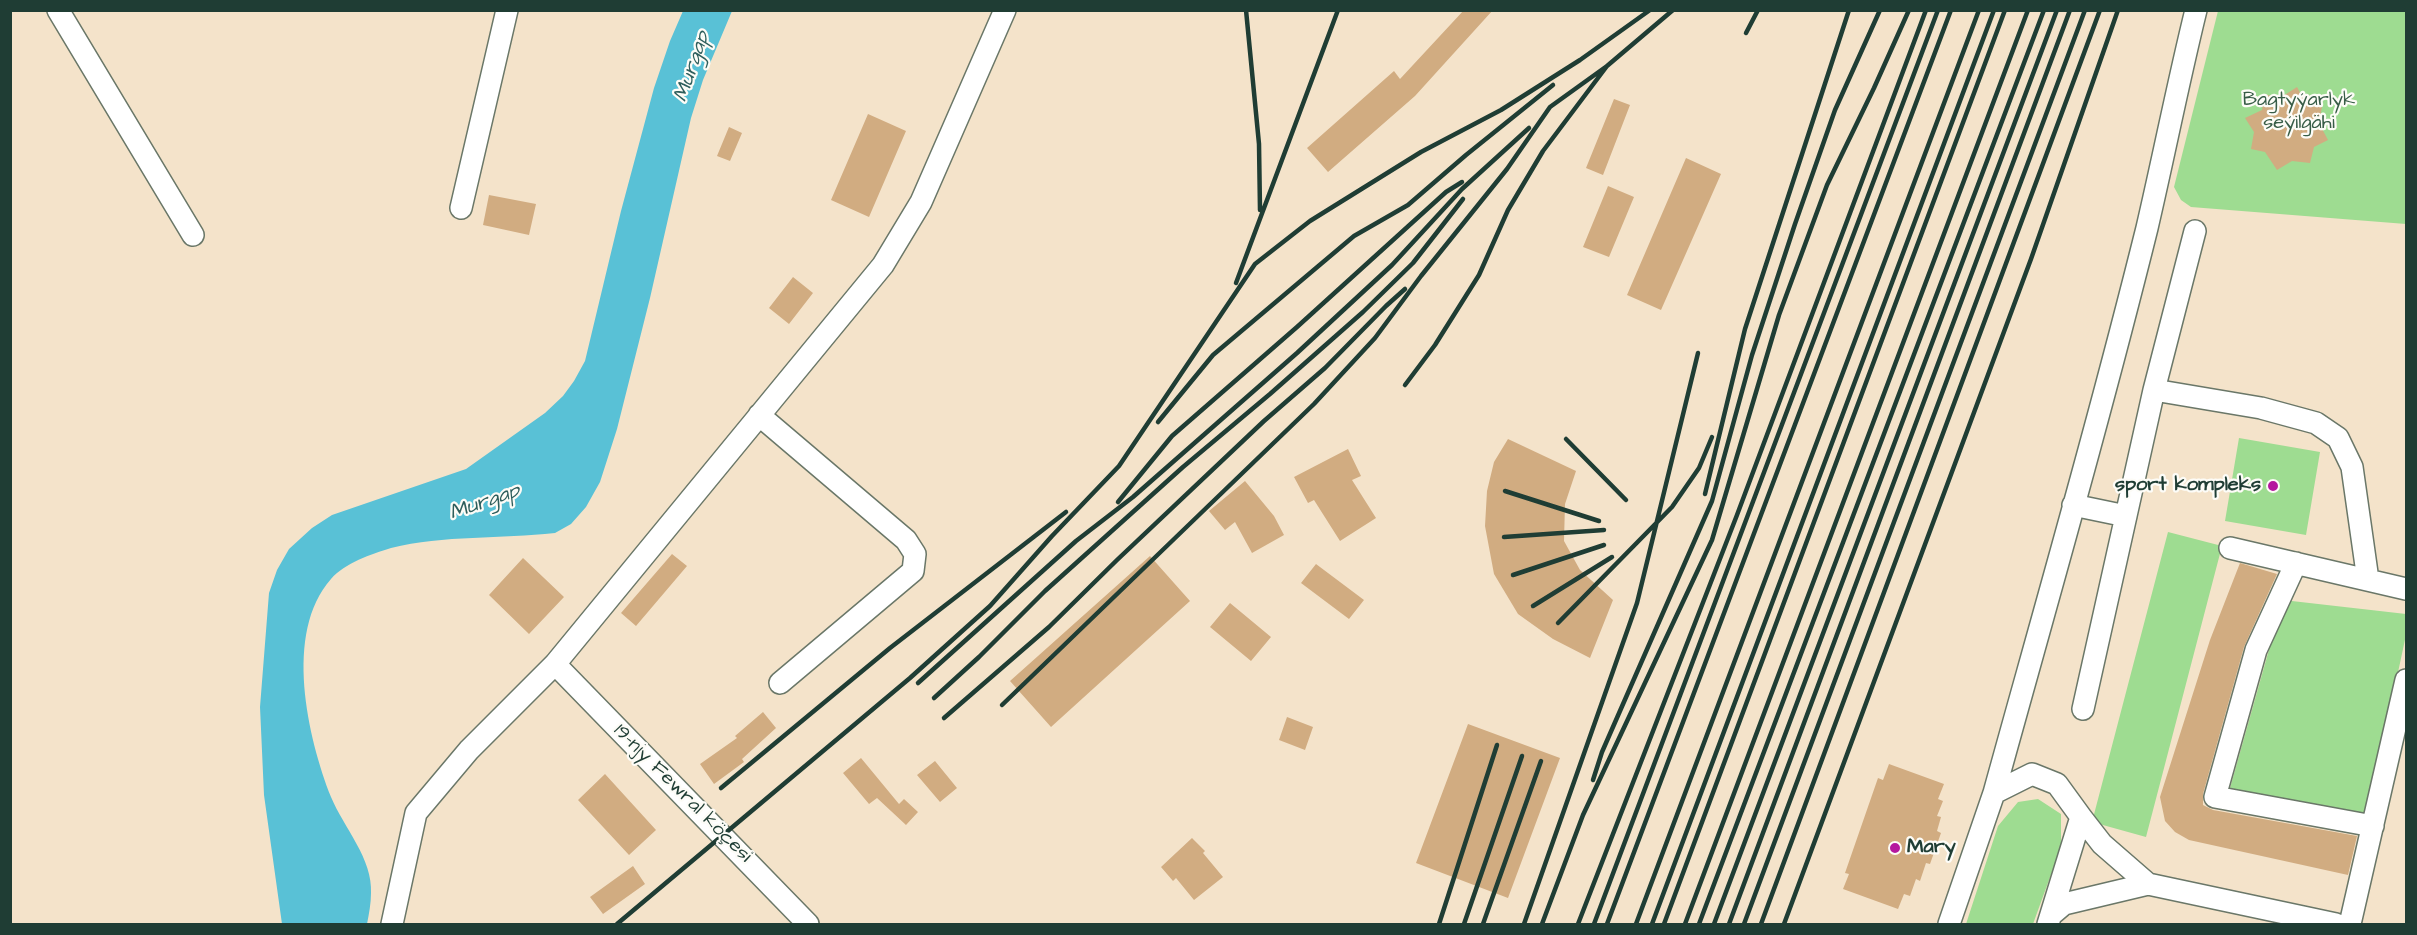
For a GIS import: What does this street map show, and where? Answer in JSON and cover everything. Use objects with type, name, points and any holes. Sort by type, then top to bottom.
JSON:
[{"type":"street","points":[[58,10],[193,235]]},
{"type":"street","points":[[461,208],[507,10]]},
{"type":"street","points":[[392,924],[416,813],[469,750],[555,664],[883,266],[921,202],[1005,10]]},
{"type":"street","points":[[1949,924],[1994,793],[2073,505],[2147,226],[2175,94],[2196,10]]},
{"type":"street","points":[[2083,709],[2154,390],[2195,231]]},
{"type":"street","points":[[2154,390],[2261,408],[2316,423],[2338,438],[2352,467],[2368,580]]},
{"type":"street","points":[[759,415],[906,540],[915,554],[914,571],[780,683]]},
{"type":"street","points":[[2073,505],[2126,516]]},
{"type":"street","points":[[2230,548],[2406,589]]},
{"type":"street","points":[[2296,563],[2256,650],[2215,797],[2373,826]]},
{"type":"street","name":"19-njy Fewral köçesi","points":[[555,664],[808,924]]},
{"type":"street","points":[[2350,924],[2406,680]]},
{"type":"street","points":[[1994,793],[2032,774],[2057,784],[2102,844],[2148,884]]},
{"type":"street","points":[[2050,920],[2081,817]]},
{"type":"street","points":[[2050,920],[2064,904],[2148,884],[2336,924]]},
{"type":"green space","name":"Bagtyýarlyk seýilgähi","points":[[2218,11],[2406,11],[2406,224],[2191,207],[2181,200],[2174,187]]},
{"type":"green space","name":"sport kompleks","points":[[2239,438],[2320,452],[2306,535],[2225,521]]},
{"type":"green space","points":[[2168,532],[2222,546],[2146,837],[2092,822]]},
{"type":"green space","points":[[2283,600],[2406,614],[2406,635],[2367,817],[2230,788]]},
{"type":"green space","points":[[2038,799],[2061,814],[2061,847],[2033,924],[1966,924],[1998,826],[2018,802]]},
{"type":"water","name":"Murgap","points":[[683,11],[732,11],[703,80],[691,118],[650,298],[617,429],[600,482],[586,507],[571,524],[555,533],[452,539],[391,548],[343,568],[331,579],[316,601],[308,628],[304,656],[304,686],[308,716],[322,773],[331,797],[357,844],[367,868],[371,893],[370,909],[367,924],[282,924],[264,795],[260,707],[269,593],[277,570],[289,549],[312,528],[332,515],[466,469],[545,413],[563,396],[574,381],[585,361],[621,211],[654,88]]},
{"type":"building","points":[[1464,10],[1493,10],[1415,96],[1328,172],[1307,148],[1394,71],[1400,79]]},
{"type":"building","points":[[2297,87],[2305,102],[2322,107],[2319,123],[2328,140],[2314,147],[2310,163],[2292,161],[2277,170],[2265,152],[2251,149],[2254,132],[2245,118],[2262,110],[2264,94],[2280,98]]},
{"type":"building","points":[[1614,99],[1630,105],[1603,175],[1586,168]]},
{"type":"building","points":[[868,114],[906,131],[869,217],[831,200]]},
{"type":"building","points":[[729,127],[742,133],[730,161],[717,156]]},
{"type":"building","points":[[1686,158],[1721,174],[1661,310],[1627,295]]},
{"type":"building","points":[[1608,186],[1634,197],[1609,257],[1583,247]]},
{"type":"building","points":[[489,195],[536,204],[529,235],[483,225]]},
{"type":"building","points":[[793,277],[813,293],[789,324],[769,308]]},
{"type":"building","points":[[1508,439],[1576,471],[1565,504],[1564,541],[1580,570],[1613,600],[1590,658],[1553,639],[1518,614],[1494,574],[1485,526],[1487,491],[1494,462]]},
{"type":"building","points":[[1348,449],[1361,476],[1352,480],[1376,518],[1340,541],[1314,500],[1308,503],[1294,477]]},
{"type":"building","points":[[1245,481],[1274,516],[1284,535],[1252,553],[1235,522],[1225,530],[1209,511]]},
{"type":"building","points":[[672,554],[687,566],[636,626],[621,613]]},
{"type":"building","points":[[1150,556],[1190,601],[1051,727],[1010,681]]},
{"type":"building","points":[[523,558],[564,597],[529,634],[489,595]]},
{"type":"building","points":[[2240,563],[2277,574],[2244,647],[2203,794],[2203,805],[2213,810],[2357,836],[2348,875],[2189,840],[2175,832],[2165,821],[2160,797],[2210,640]]},
{"type":"building","points":[[1316,564],[1364,600],[1349,619],[1301,583]]},
{"type":"building","points":[[1230,603],[1271,637],[1251,661],[1210,627]]},
{"type":"building","points":[[763,712],[776,728],[742,759],[744,762],[714,784],[700,764],[737,738],[735,736]]},
{"type":"building","points":[[1287,717],[1313,727],[1305,750],[1279,740]]},
{"type":"building","points":[[1468,724],[1560,758],[1508,898],[1416,863]]},
{"type":"building","points":[[861,758],[899,804],[904,799],[918,812],[906,825],[877,798],[869,804],[843,773]]},
{"type":"building","points":[[935,761],[957,788],[940,802],[917,775]]},
{"type":"building","name":"Mary","points":[[1889,764],[1944,784],[1938,799],[1943,801],[1937,816],[1941,817],[1937,831],[1941,833],[1930,864],[1926,863],[1920,881],[1916,879],[1910,896],[1904,894],[1898,909],[1843,889],[1849,874],[1845,873],[1878,778],[1883,780]]},
{"type":"building","points":[[605,774],[656,830],[629,855],[578,800]]},
{"type":"building","points":[[1192,838],[1205,851],[1203,853],[1223,877],[1194,900],[1176,878],[1173,881],[1161,867]]},
{"type":"building","points":[[633,866],[645,884],[603,914],[590,897]]},
{"type":"railway","points":[[1246,10],[1259,144],[1260,210]]},
{"type":"railway","points":[[1236,283],[1338,10]]},
{"type":"railway","points":[[617,924],[910,678],[990,606],[1052,536],[1119,466],[1255,264],[1310,221],[1421,152],[1501,110],[1580,60],[1650,10]]},
{"type":"railway","points":[[1405,385],[1435,345],[1479,275],[1508,210],[1543,151],[1607,66],[1673,10]]},
{"type":"railway","points":[[1746,33],[1758,10]]},
{"type":"railway","points":[[1705,494],[1745,329],[1849,10]]},
{"type":"railway","points":[[1593,780],[1602,752],[1712,501],[1752,355],[1795,224],[1835,110],[1880,10]]},
{"type":"railway","points":[[1542,924],[1583,815],[1712,540],[1779,315],[1827,185],[1909,10]]},
{"type":"railway","points":[[1578,924],[1737,515],[1926,10]]},
{"type":"railway","points":[[1594,924],[1938,10]]},
{"type":"railway","points":[[1607,924],[1951,10]]},
{"type":"railway","points":[[1636,924],[1979,10]]},
{"type":"railway","points":[[1652,924],[1994,10]]},
{"type":"railway","points":[[1664,924],[2005,10]]},
{"type":"railway","points":[[1685,924],[2028,10]]},
{"type":"railway","points":[[1699,924],[2044,10]]},
{"type":"railway","points":[[1714,924],[2057,10]]},
{"type":"railway","points":[[1729,924],[2070,10]]},
{"type":"railway","points":[[1744,924],[2085,10]]},
{"type":"railway","points":[[1761,924],[2100,10]]},
{"type":"railway","points":[[1784,924],[2031,259],[2118,10]]},
{"type":"railway","points":[[1002,705],[1314,404],[1375,338],[1421,276],[1507,169],[1550,107],[1607,66]]},
{"type":"railway","points":[[1158,422],[1213,355],[1354,236],[1408,205],[1553,85]]},
{"type":"railway","points":[[918,683],[1076,541],[1133,497],[1297,353],[1392,265],[1462,189],[1529,128]]},
{"type":"railway","points":[[1118,502],[1172,436],[1446,192],[1462,182]]},
{"type":"railway","points":[[934,698],[1045,591],[1183,467],[1363,312],[1413,263],[1463,199]]},
{"type":"railway","points":[[944,718],[1049,627],[1264,421],[1325,368],[1405,289]]},
{"type":"railway","points":[[1524,924],[1637,603],[1698,353]]},
{"type":"railway","points":[[1558,623],[1672,507],[1699,468],[1712,437]]},
{"type":"railway","points":[[1566,439],[1626,500]]},
{"type":"railway","points":[[1505,491],[1599,521]]},
{"type":"railway","points":[[721,788],[890,648],[1066,512]]},
{"type":"railway","points":[[1504,537],[1604,530]]},
{"type":"railway","points":[[1513,575],[1604,545]]},
{"type":"railway","points":[[1533,606],[1612,557]]},
{"type":"railway","points":[[1439,924],[1497,745]]},
{"type":"railway","points":[[1464,924],[1522,756]]},
{"type":"railway","points":[[1483,924],[1541,761]]},
{"type":"place","name":"sport kompleks","points":[[2273,486]]},
{"type":"place","name":"Mary","points":[[1895,848]]}]
